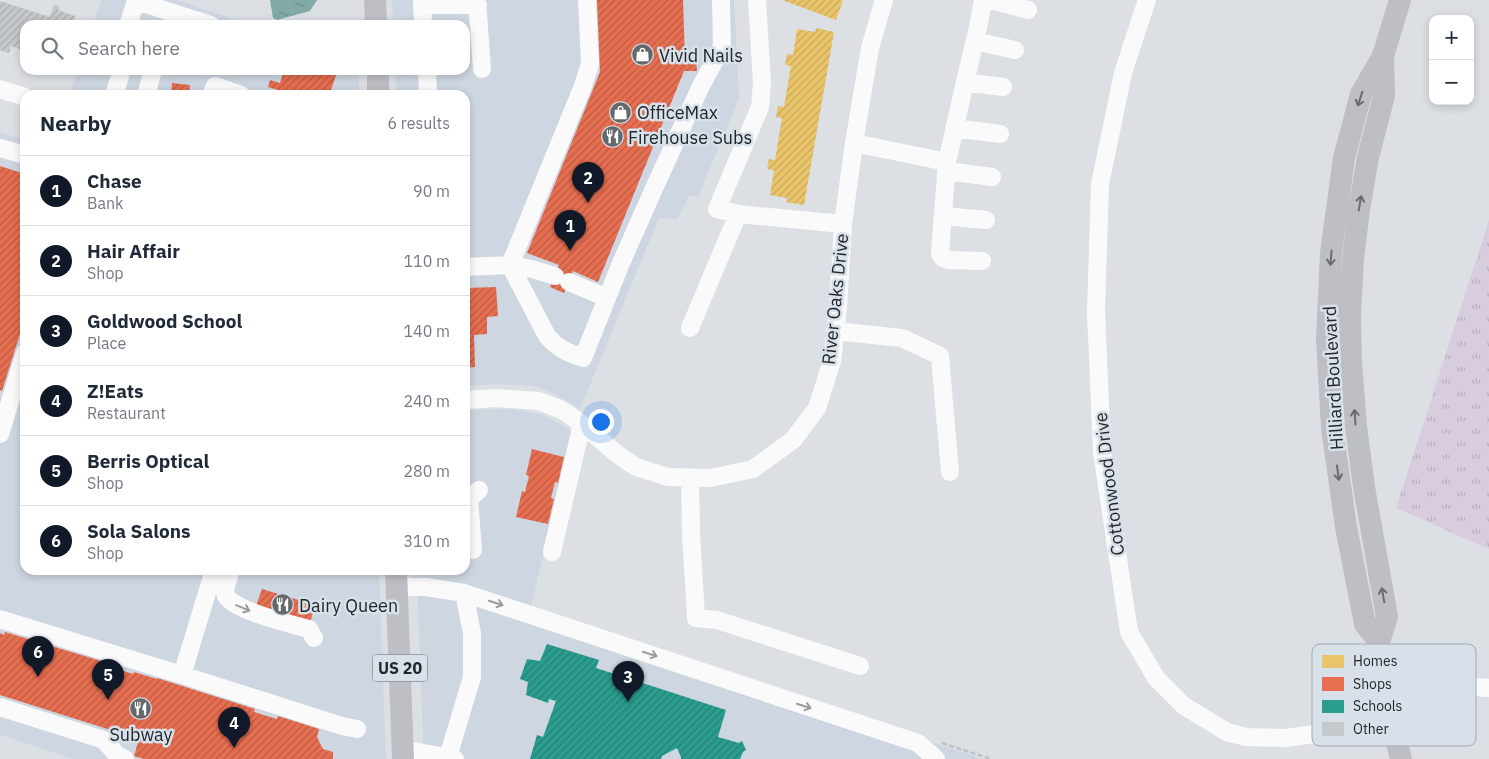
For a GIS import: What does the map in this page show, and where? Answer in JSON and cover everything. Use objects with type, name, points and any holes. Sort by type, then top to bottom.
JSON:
[{"type":"main road","points":[[375,0],[376,20]]},
{"type":"main road","name":"Hilliard Boulevard","points":[[1379,644],[1365,624],[1346,527],[1332,428],[1327,338],[1331,253],[1344,158],[1361,94],[1383,56],[1400,0]]},
{"type":"main road","points":[[376,75],[377,90]]},
{"type":"main road","name":"US 20","points":[[396,578],[403,754]]},
{"type":"main road","name":"Hilliard Boulevard","points":[[1399,746],[1402,759]]},
{"type":"street","points":[[587,0],[590,64],[583,86],[510,265],[547,336],[561,349],[583,358],[625,255],[701,86],[722,47],[721,0]]},
{"type":"street","points":[[756,0],[762,84],[760,107],[717,209],[738,214],[843,224]]},
{"type":"street","name":"River Oaks Drive","points":[[470,400],[496,398],[539,401],[562,410],[636,467],[668,477],[710,478],[753,469],[793,440],[818,408],[832,360],[836,331],[843,224],[854,143],[870,48],[884,0]]},
{"type":"street","points":[[982,261],[943,258],[940,253],[947,166],[983,0]]},
{"type":"street","points":[[991,0],[1028,10]]},
{"type":"street","name":"Cottonwood Drive","points":[[1146,0],[1123,73],[1100,184],[1096,312],[1102,452],[1129,632],[1161,684],[1184,706],[1227,732],[1246,737],[1285,738],[1312,734]]},
{"type":"street","points":[[130,20],[136,1],[195,20]]},
{"type":"street","points":[[423,20],[422,3],[477,2],[472,28],[482,68]]},
{"type":"street","points":[[975,41],[1015,50]]},
{"type":"street","points":[[116,90],[120,75]]},
{"type":"street","points":[[147,90],[152,75]]},
{"type":"street","points":[[427,75],[428,90]]},
{"type":"street","points":[[964,82],[1003,88]]},
{"type":"street","points":[[0,89],[20,95]]},
{"type":"street","points":[[954,128],[1000,134]]},
{"type":"street","points":[[854,143],[992,177]]},
{"type":"street","points":[[0,148],[20,154]]},
{"type":"street","points":[[690,328],[738,214]]},
{"type":"street","points":[[943,216],[986,220]]},
{"type":"street","points":[[470,267],[510,265],[532,269],[607,298]]},
{"type":"street","points":[[836,331],[902,338],[940,356],[950,472]]},
{"type":"street","points":[[0,434],[20,369]]},
{"type":"street","points":[[552,552],[582,424]]},
{"type":"street","points":[[690,478],[696,618],[717,620],[860,666]]},
{"type":"street","points":[[470,498],[479,490]]},
{"type":"street","points":[[470,512],[473,550]]},
{"type":"street","points":[[182,675],[212,575]]},
{"type":"street","points":[[230,575],[225,593],[232,603],[246,610],[308,629],[314,638]]},
{"type":"street","points":[[396,578],[426,587],[464,593],[938,751]]},
{"type":"street","points":[[403,754],[451,758],[472,677],[472,633],[464,593]]},
{"type":"street","points":[[0,619],[342,726],[357,728]]},
{"type":"street","name":"Cottonwood Drive","points":[[1476,687],[1489,688]]},
{"type":"street","points":[[0,706],[104,740],[117,755],[125,759]]},
{"type":"path","points":[[938,751],[991,759]]},
{"type":"shaded area","points":[[101,0],[177,0],[236,20],[95,20]]},
{"type":"shaded area","points":[[392,0],[734,0],[739,98],[698,197],[690,195],[677,219],[659,218],[580,409],[555,394],[535,386],[498,384],[470,386],[470,90],[396,90],[395,75],[470,75],[470,20],[393,20]]},
{"type":"shaded area","points":[[76,75],[359,75],[359,90],[71,90]]},
{"type":"shaded area","points":[[0,132],[20,138],[20,575],[379,575],[386,759],[73,759],[0,735]]},
{"type":"shaded area","points":[[470,410],[519,410],[543,415],[572,432],[530,611],[983,759],[424,759],[417,581],[414,580],[414,575],[470,575]]},
{"type":"green space","points":[[1489,220],[1489,549],[1396,508]]},
{"type":"water","points":[[270,0],[317,0],[310,11],[277,20],[273,18]]},
{"type":"building: Homes","points":[[782,0],[843,0],[836,20]]},
{"type":"building: Homes","points":[[816,28],[834,32],[804,205],[786,202],[787,198],[770,195],[774,170],[767,169],[769,159],[775,160],[782,118],[776,117],[778,106],[784,107],[791,66],[785,65],[787,54],[793,55],[797,29],[815,32]]},
{"type":"building: Shops","points":[[597,0],[683,0],[685,59],[696,59],[697,71],[684,71],[598,282],[573,271],[564,293],[550,287],[559,265],[527,253],[600,72]]},
{"type":"building: Shops","points":[[282,75],[336,75],[331,90],[278,90],[268,87],[270,80],[280,83]]},
{"type":"building: Shops","points":[[172,83],[190,85],[190,90],[171,90]]},
{"type":"building: Shops","points":[[0,166],[20,172],[20,334],[2,391],[0,390]]},
{"type":"building: Shops","points":[[496,287],[498,316],[487,317],[487,334],[474,335],[475,367],[470,368],[470,288]]},
{"type":"building: Shops","points":[[532,449],[564,457],[558,483],[555,482],[551,498],[554,499],[548,524],[516,517],[522,491],[525,492],[529,476],[526,475]]},
{"type":"building: Shops","points":[[262,589],[315,605],[310,623],[256,606]]},
{"type":"building: Shops","points":[[5,632],[111,664],[111,667],[133,674],[134,672],[157,678],[255,709],[254,712],[277,719],[278,716],[319,729],[317,737],[323,749],[333,752],[333,759],[144,759],[134,756],[139,739],[0,695],[0,633],[4,635]]},
{"type":"building: Schools","points":[[547,644],[599,660],[596,668],[726,710],[718,737],[739,743],[742,741],[746,750],[740,759],[681,759],[677,748],[662,756],[661,759],[530,759],[537,735],[543,737],[556,701],[549,699],[548,703],[526,695],[528,682],[520,679],[527,659],[540,661]]},
{"type":"building: Other","points":[[0,1],[50,17],[54,5],[59,6],[58,10],[75,16],[74,20],[20,20],[20,49],[11,46],[9,53],[0,50]]},
{"type":"place","name":"Vivid Nails","points":[[643,55]]},
{"type":"place","name":"OfficeMax","points":[[621,112]]},
{"type":"place","name":"Firehouse Subs","points":[[612,137]]},
{"type":"place","name":"Hair Affair","points":[[588,203]]},
{"type":"place","name":"Chase","points":[[570,251]]},
{"type":"place","name":"Dairy Queen","points":[[283,605]]},
{"type":"place","name":"Sola Salons","points":[[38,677]]},
{"type":"place","name":"Berris Optical","points":[[108,700]]},
{"type":"place","name":"Goldwood School","points":[[628,702]]},
{"type":"place","name":"Subway","points":[[141,709]]},
{"type":"place","name":"Z!Eats","points":[[234,748]]}]
